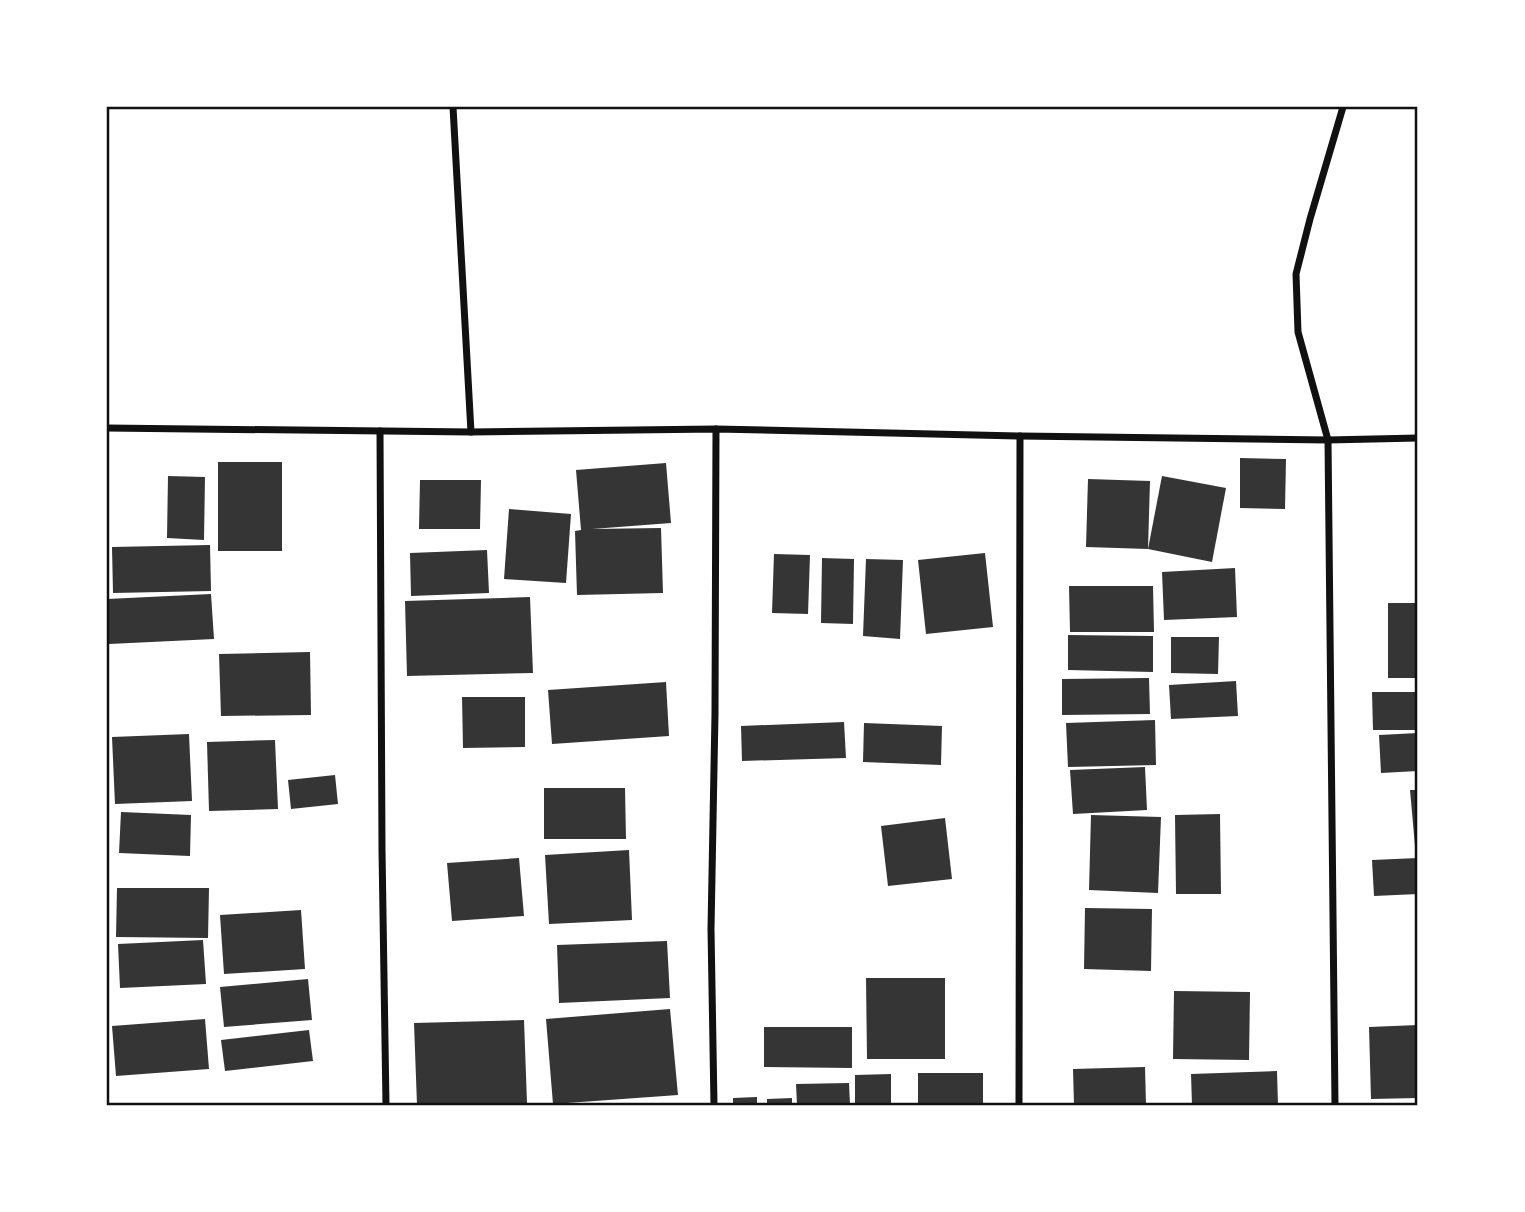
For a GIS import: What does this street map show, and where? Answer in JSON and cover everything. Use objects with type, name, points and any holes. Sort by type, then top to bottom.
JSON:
[{"type":"street","points":[[453,107],[471,432]]},
{"type":"street","points":[[1335,1105],[1328,440],[1298,332],[1296,274],[1343,107]]},
{"type":"street","points":[[107,428],[471,432],[716,429],[1328,440],[1418,438]]},
{"type":"street","points":[[715,1105],[711,929],[716,429]]},
{"type":"street","points":[[380,431],[386,1105]]},
{"type":"street","points":[[1019,1105],[1020,436]]},
{"type":"building","points":[[1240,458],[1286,459],[1285,509],[1240,508]]},
{"type":"building","points":[[218,462],[282,462],[282,551],[218,551]]},
{"type":"building","points":[[666,463],[671,523],[592,529],[661,528],[663,593],[577,595],[575,531],[581,530],[576,470]]},
{"type":"building","points":[[168,476],[205,477],[204,540],[167,538]]},
{"type":"building","points":[[1162,476],[1226,488],[1212,562],[1148,549]]},
{"type":"building","points":[[1088,479],[1150,481],[1148,549],[1086,547]]},
{"type":"building","points":[[420,480],[481,480],[480,529],[419,529]]},
{"type":"building","points":[[509,509],[571,514],[566,583],[504,579]]},
{"type":"building","points":[[210,545],[211,591],[113,593],[112,547]]},
{"type":"building","points":[[487,550],[489,593],[411,596],[410,553]]},
{"type":"building","points":[[985,553],[993,627],[926,634],[918,560]]},
{"type":"building","points":[[774,554],[810,555],[808,614],[772,613]]},
{"type":"building","points":[[822,558],[854,559],[853,624],[821,623]]},
{"type":"building","points":[[866,559],[903,560],[900,639],[863,636]]},
{"type":"building","points":[[1235,568],[1237,617],[1164,620],[1162,572]]},
{"type":"building","points":[[1069,586],[1153,586],[1154,632],[1070,632]]},
{"type":"building","points":[[211,594],[214,639],[109,644],[107,599]]},
{"type":"building","points":[[530,597],[533,673],[407,676],[405,601]]},
{"type":"building","points":[[1388,603],[1418,603],[1418,678],[1388,678]]},
{"type":"building","points":[[1068,635],[1153,636],[1153,672],[1068,670]]},
{"type":"building","points":[[1171,637],[1219,637],[1218,674],[1171,673]]},
{"type":"building","points":[[310,652],[311,715],[221,716],[219,654]]},
{"type":"building","points":[[1149,678],[1150,714],[1062,715],[1062,679]]},
{"type":"building","points":[[1236,681],[1238,716],[1171,719],[1169,685]]},
{"type":"building","points":[[666,682],[669,736],[552,744],[548,690]]},
{"type":"building","points":[[1372,692],[1418,692],[1418,730],[1373,730]]},
{"type":"building","points":[[462,697],[525,697],[525,747],[463,748]]},
{"type":"building","points":[[1155,720],[1156,765],[1068,767],[1066,723]]},
{"type":"building","points":[[844,722],[846,758],[742,761],[741,726]]},
{"type":"building","points":[[864,723],[942,726],[941,765],[863,762]]},
{"type":"building","points":[[1418,733],[1418,771],[1381,773],[1379,735]]},
{"type":"building","points":[[189,734],[192,801],[115,804],[112,737]]},
{"type":"building","points":[[275,740],[278,809],[209,811],[207,742]]},
{"type":"building","points":[[1145,767],[1147,810],[1073,814],[1070,770]]},
{"type":"building","points":[[335,775],[338,804],[291,809],[288,780]]},
{"type":"building","points":[[544,788],[625,788],[626,839],[544,839]]},
{"type":"building","points":[[1410,790],[1418,790],[1418,845],[1415,846]]},
{"type":"building","points":[[121,812],[191,815],[190,856],[119,853]]},
{"type":"building","points":[[1220,814],[1221,894],[1176,894],[1175,815]]},
{"type":"building","points":[[1091,815],[1161,817],[1158,893],[1089,890]]},
{"type":"building","points":[[945,818],[952,879],[888,886],[881,826]]},
{"type":"building","points":[[629,850],[632,920],[549,924],[545,855]]},
{"type":"building","points":[[519,858],[524,916],[452,921],[447,863]]},
{"type":"building","points":[[1418,858],[1418,894],[1374,896],[1372,860]]},
{"type":"building","points":[[117,888],[209,888],[208,938],[116,937]]},
{"type":"building","points":[[1085,908],[1152,909],[1151,971],[1084,969]]},
{"type":"building","points":[[301,910],[305,969],[224,974],[220,915]]},
{"type":"building","points":[[203,940],[206,984],[120,988],[118,944]]},
{"type":"building","points":[[667,941],[670,998],[559,1003],[557,945]]},
{"type":"building","points":[[866,978],[945,978],[945,1059],[867,1059]]},
{"type":"building","points":[[308,979],[312,1020],[224,1027],[220,987]]},
{"type":"building","points":[[1174,991],[1250,992],[1249,1060],[1173,1059]]},
{"type":"building","points":[[670,1009],[678,1095],[553,1104],[546,1019]]},
{"type":"building","points":[[205,1019],[209,1069],[116,1076],[112,1026]]},
{"type":"building","points":[[524,1020],[527,1103],[417,1105],[414,1023]]},
{"type":"building","points":[[1418,1025],[1418,1098],[1371,1099],[1369,1027]]},
{"type":"building","points":[[764,1027],[852,1027],[852,1068],[764,1067]]},
{"type":"building","points":[[309,1030],[313,1061],[225,1071],[221,1040]]},
{"type":"building","points":[[1145,1067],[1146,1105],[1074,1105],[1073,1069]]},
{"type":"building","points":[[1277,1071],[1278,1105],[1192,1105],[1191,1074]]},
{"type":"building","points":[[918,1073],[983,1073],[983,1105],[918,1105]]},
{"type":"building","points":[[891,1074],[891,1105],[855,1105],[855,1075]]},
{"type":"building","points":[[849,1083],[850,1105],[797,1105],[796,1084]]},
{"type":"building","points":[[757,1097],[757,1105],[733,1105],[733,1098]]},
{"type":"building","points":[[792,1098],[792,1105],[767,1105],[767,1099]]}]
